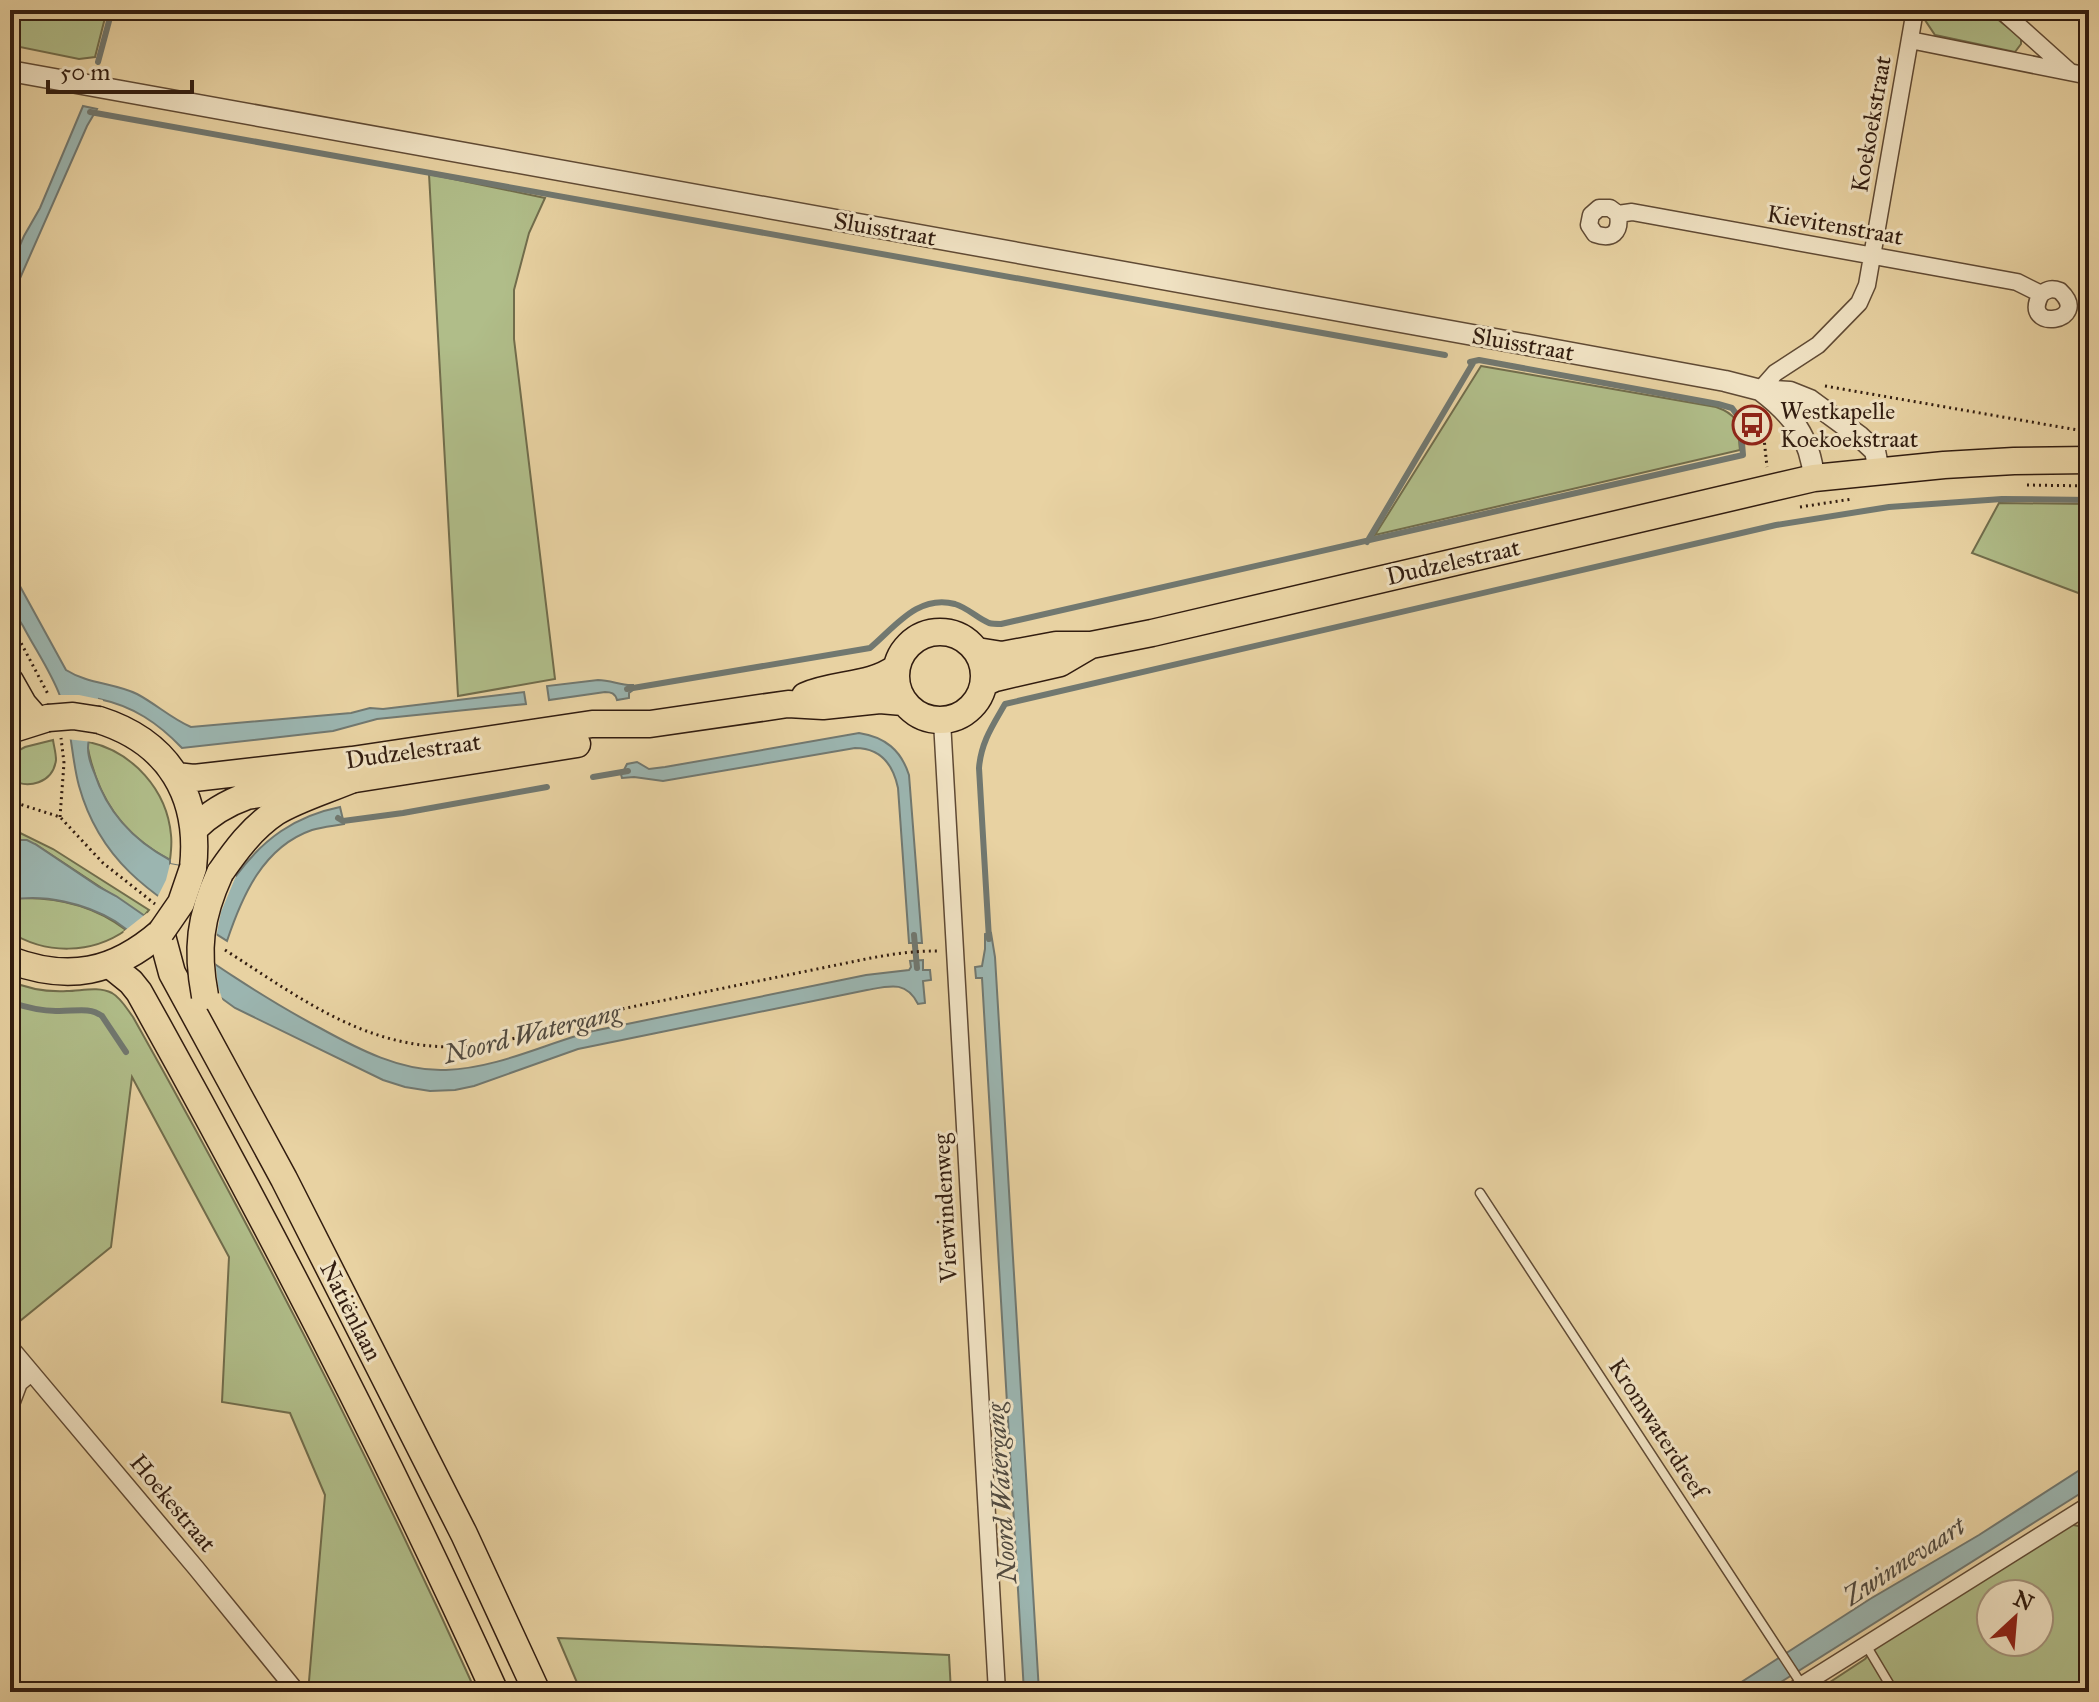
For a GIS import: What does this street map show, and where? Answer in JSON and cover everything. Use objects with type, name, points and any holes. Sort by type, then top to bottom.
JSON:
[{"type":"main road","points":[[1814,478],[2014,461],[2089,460]]},
{"type":"main road","name":"Dudzelestraat","points":[[977,651],[1002,655],[1056,645],[1091,645],[1152,633],[1814,478]]},
{"type":"main road","points":[[931,632],[948,632],[965,639],[977,651],[984,667],[984,683],[970,709],[942,721],[927,719],[903,702],[896,685],[896,668],[902,651],[915,639],[931,632]]},
{"type":"main road","name":"Dudzelestraat","points":[[984,683],[1060,663],[1091,645]]},
{"type":"main road","name":"Dudzelestraat","points":[[788,704],[819,690],[875,679],[896,668]]},
{"type":"main road","points":[[10,681],[23,704],[49,720]]},
{"type":"main road","name":"Dudzelestraat","points":[[176,776],[194,778],[352,760],[592,724],[650,724],[788,704],[823,706],[880,700],[903,702]]},
{"type":"main road","points":[[10,730],[73,716],[99,720],[130,732],[160,755],[176,776],[194,829],[193,868],[181,903],[161,932],[140,950],[97,969],[62,972],[10,960]]},
{"type":"main road","name":"Dudzelestraat","points":[[194,829],[228,803],[247,796],[593,742],[650,724]]},
{"type":"main road","points":[[213,1047],[200,972],[199,945],[206,909],[220,873],[255,829],[279,811],[353,779]]},
{"type":"main road","name":"Natiënlaan","points":[[161,932],[172,973],[284,1179],[464,1534],[537,1692]]},
{"type":"main road","name":"Natiënlaan","points":[[110,965],[139,992],[252,1199],[381,1449],[495,1692]]},
{"type":"street","name":"Koekoekstraat","points":[[1760,390],[1775,373],[1818,345],[1859,303],[1867,285],[1915,10]]},
{"type":"street","points":[[2001,10],[2070,72]]},
{"type":"street","points":[[1910,40],[2089,76]]},
{"type":"street","name":"Sluisstraat","points":[[10,71],[1506,341],[1760,390],[1790,392],[1810,400],[1859,436],[1875,451],[1879,471]]},
{"type":"street","name":"Kievitenstraat","points":[[1618,214],[1632,212],[2017,282],[2041,294]]},
{"type":"street","name":"Sluisstraat","points":[[1760,390],[1791,416],[1802,434],[1814,478]]},
{"type":"street","name":"Vierwindenweg","points":[[942,721],[997,1692]]},
{"type":"street","name":"Hoekestraat","points":[[10,1347],[297,1692]]},
{"type":"street","points":[[10,1407],[19,1383],[31,1373]]},
{"type":"street","points":[[1796,1685],[1866,1645],[2089,1505]]},
{"type":"lane","name":"Kromwaterdreef","points":[[1480,1193],[1780,1651],[1796,1685]]},
{"type":"lane","points":[[1866,1645],[1894,1692]]},
{"type":"path","points":[[1823,386],[2089,432]]},
{"type":"path","points":[[1760,390],[1770,487]]},
{"type":"path","points":[[2017,485],[2089,486]]},
{"type":"path","points":[[1796,507],[1857,498]]},
{"type":"path","points":[[10,622],[39,677],[49,720],[64,763],[60,817]]},
{"type":"path","points":[[344,1023],[399,1042],[482,1045],[619,1010],[894,954],[929,951]]},
{"type":"green space","points":[[10,10],[107,10],[95,57],[79,59],[10,45]]},
{"type":"green space","points":[[1925,10],[1986,10],[2021,38],[2021,44],[2015,52],[1935,35],[1923,17]]},
{"type":"green space","points":[[429,174],[545,198],[529,233],[514,290],[514,339],[555,679],[458,696]]},
{"type":"green space","points":[[1481,366],[1716,407],[1730,414],[1737,423],[1740,450],[1375,535]]},
{"type":"green space","points":[[1999,503],[2089,504],[2089,597],[1972,553]]},
{"type":"green space","points":[[53,740],[56,760],[45,779],[24,784],[10,779],[10,755],[25,747]]},
{"type":"green space","points":[[89,742],[120,754],[155,788],[168,818],[170,860],[138,838],[114,812],[97,781]]},
{"type":"green space","points":[[10,828],[53,849],[149,910],[144,916],[35,844],[13,843],[10,846]]},
{"type":"green space","points":[[48,899],[76,905],[102,915],[126,930],[99,944],[84,947],[69,949],[39,945],[10,932],[10,900]]},
{"type":"green space","points":[[10,981],[45,990],[107,991],[118,998],[133,1017],[312,1351],[396,1520],[476,1692],[318,1692],[309,1681],[325,1495],[290,1413],[222,1402],[229,1257],[132,1077],[111,1247],[15,1325],[10,1318]]},
{"type":"green space","points":[[2068,1524],[2089,1528],[2089,1692],[1815,1692],[1865,1659],[1884,1638],[1975,1582],[1975,1658],[2055,1658],[2055,1578],[1981,1578]]},
{"type":"green space","points":[[558,1638],[949,1655],[951,1692],[581,1692]]},
{"type":"water","points":[[83,106],[97,109],[10,301],[10,268],[40,208]]},
{"type":"water","points":[[10,568],[66,670],[137,694],[191,727],[351,713],[370,708],[524,692],[526,704],[377,719],[333,731],[182,748],[144,717],[123,706],[99,699],[88,748],[106,800],[123,824],[145,844],[170,860],[170,864],[236,876],[257,851],[281,831],[309,816],[340,807],[344,824],[312,830],[295,838],[268,861],[248,891],[227,941],[179,911],[137,879],[103,839],[89,815],[79,786],[60,696],[11,605]]},
{"type":"water","points":[[598,680],[633,685],[633,690],[629,698],[617,700],[612,693],[605,692],[549,700],[547,686]]},
{"type":"water","points":[[859,733],[891,746],[909,775],[922,943],[909,943],[898,788],[893,772],[879,754],[855,748],[663,781],[622,778],[620,771],[627,764],[637,762],[649,769],[665,767]]},
{"type":"water","points":[[20,840],[35,844],[241,982],[293,1013],[365,1051],[397,1063],[430,1070],[484,1065],[593,1031],[866,975],[909,970],[910,961],[923,960],[923,970],[930,970],[931,980],[923,981],[925,1003],[918,1004],[902,988],[883,987],[578,1049],[474,1086],[430,1091],[383,1080],[235,1008],[103,915],[50,899],[10,900],[10,846]]},
{"type":"water","points":[[991,933],[995,957],[1039,1692],[1024,1692],[982,978],[976,978],[975,967],[982,966],[985,934]]},
{"type":"water","name":"Zwinnevaart","points":[[2089,1464],[2089,1488],[1765,1692],[1726,1692],[1870,1599],[1979,1535]]},
{"type":"pier","points":[[55,695],[79,695],[103,700],[93,742],[66,739],[62,713]]},
{"type":"pier","points":[[170,864],[236,876],[221,912],[216,938],[156,900]]},
{"type":"pier","points":[[147,913],[215,959],[224,1005],[123,932]]},
{"type":"waterway","points":[[98,62],[112,10]]},
{"type":"waterway","points":[[90,112],[1445,355]]},
{"type":"waterway","points":[[627,689],[870,648],[908,614],[930,604],[955,604],[989,623],[1001,624],[1743,455],[1740,419],[1732,408],[1479,360],[1470,362]]},
{"type":"waterway","points":[[1367,542],[1473,363]]},
{"type":"waterway","points":[[989,939],[979,768],[985,742],[1005,704],[1776,525],[1889,507],[2002,499],[2089,500]]},
{"type":"waterway","points":[[593,777],[628,771]]},
{"type":"waterway","points":[[338,818],[343,821],[403,813],[547,787]]},
{"type":"waterway","points":[[914,935],[917,968]]},
{"type":"waterway","points":[[10,1002],[44,1010],[97,1013],[126,1052]]},
{"type":"place","name":"Westkapelle Koekoekstraat","points":[[1752,425]]},
{"type":"water label","name":"Noord Watergang","points":[[532,1033]]},
{"type":"water label","name":"Noord Watergang","points":[[1001,1493]]}]
